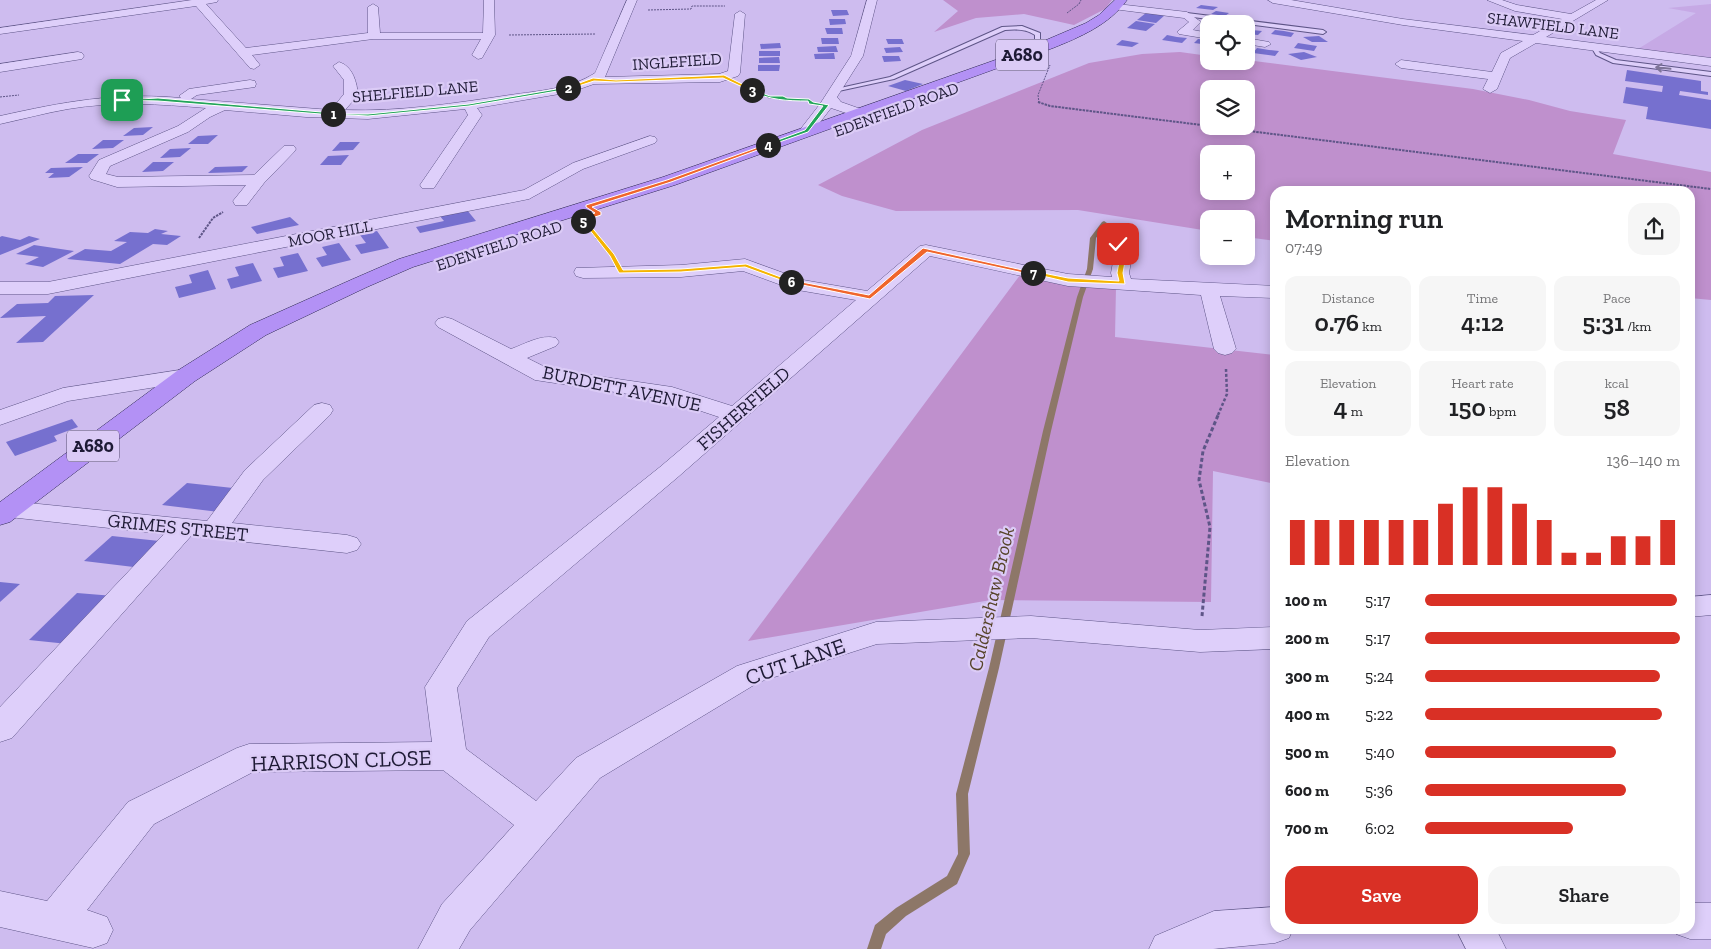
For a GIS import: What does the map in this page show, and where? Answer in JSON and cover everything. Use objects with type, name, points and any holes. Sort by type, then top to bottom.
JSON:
[{"type":"main road","name":"EDENFIELD ROAD","points":[[5,512],[186,376],[258,330],[360,283],[406,263],[684,186],[866,115],[1085,37],[1125,4]]},
{"type":"main road","name":"EDENFIELD ROAD","points":[[590,213],[669,181],[806,131],[866,115]]},
{"type":"street","points":[[0,31],[213,0]]},
{"type":"street","points":[[478,55],[488,36],[489,0]]},
{"type":"street","points":[[806,131],[857,56],[872,0]]},
{"type":"street","name":"SHAWFIELD LANE","points":[[1273,0],[1403,22],[1711,62]]},
{"type":"street","points":[[1492,0],[1515,8],[1572,17]]},
{"type":"street","points":[[1490,89],[1505,56],[1603,0]]},
{"type":"street","points":[[197,1],[254,64]]},
{"type":"street","points":[[1125,4],[1188,15],[1196,22],[1183,32],[1200,35]]},
{"type":"street","points":[[593,80],[600,75],[630,5]]},
{"type":"street","points":[[373,7],[375,29],[373,36]]},
{"type":"street","name":"INGLEFIELD","points":[[593,80],[616,81],[724,77],[734,73],[740,14]]},
{"type":"street","points":[[245,52],[373,36],[488,36]]},
{"type":"street","points":[[1255,42],[1265,44]]},
{"type":"street","points":[[3,65],[78,56]]},
{"type":"street","points":[[1401,64],[1496,76]]},
{"type":"street","points":[[335,114],[351,95],[350,80],[338,66]]},
{"type":"street","name":"SHELFIELD LANE","points":[[0,120],[69,105],[122,100],[172,101],[368,115],[469,105],[541,94],[572,88],[593,80]]},
{"type":"street","points":[[172,101],[194,92],[250,84]]},
{"type":"street","points":[[830,97],[836,105],[866,115]]},
{"type":"street","points":[[428,185],[475,115],[469,105]]},
{"type":"street","points":[[222,106],[205,114],[183,129],[104,163],[97,176],[117,182],[258,180]]},
{"type":"street","name":"MOOR HILL","points":[[0,288],[48,288],[529,194],[578,166],[650,140]]},
{"type":"street","points":[[241,201],[258,180],[289,149]]},
{"type":"street","points":[[1123,283],[1120,273],[1128,247]]},
{"type":"street","name":"FISHERFIELD","points":[[450,756],[441,687],[478,629],[669,472],[926,250],[1068,280],[1209,290],[1270,292]]},
{"type":"street","points":[[583,272],[681,270],[746,265],[798,284],[870,298]]},
{"type":"street","points":[[1209,290],[1225,349]]},
{"type":"street","name":"BURDETT AVENUE","points":[[445,323],[543,375],[672,394],[736,415]]},
{"type":"street","name":"BURDETT AVENUE","points":[[510,357],[549,342]]},
{"type":"street","points":[[0,418],[63,395],[186,376]]},
{"type":"street","points":[[213,531],[254,475],[322,410]]},
{"type":"street","name":"GRIMES STREET","points":[[5,512],[347,544]]},
{"type":"street","points":[[0,729],[184,528]]},
{"type":"street","points":[[1695,607],[1711,605]]},
{"type":"street","name":"CUT LANE","points":[[438,949],[456,917],[588,768],[748,674],[876,633],[1031,627],[1200,641],[1270,638]]},
{"type":"street","points":[[450,756],[538,823]]},
{"type":"street","name":"HARRISON CLOSE","points":[[55,921],[141,813],[249,758],[450,756]]},
{"type":"street","points":[[0,909],[93,930]]},
{"type":"street","points":[[1695,920],[1711,921]]},
{"type":"street","points":[[1169,949],[1214,929],[1270,925]]},
{"type":"street","points":[[1478,934],[1486,949]]},
{"type":"lane","points":[[1188,15],[1323,32]]},
{"type":"lane","points":[[830,97],[892,78],[1004,28],[1020,28],[1034,31],[1038,34],[1037,53]]},
{"type":"lane","points":[[1592,46],[1598,54],[1615,62],[1711,74]]},
{"type":"lane","points":[[1609,68],[1615,62]]},
{"type":"path","points":[[630,5],[690,9],[692,6],[727,6]]},
{"type":"path","points":[[488,36],[619,34]]},
{"type":"path","points":[[1037,53],[1051,63],[1038,95],[1038,103],[1050,106],[1687,186]]},
{"type":"path","points":[[724,77],[769,98],[783,97],[786,100],[809,100],[811,103],[830,97]]},
{"type":"path","points":[[1695,187],[1711,189]]},
{"type":"path","points":[[192,260],[196,241],[213,218],[241,201]]},
{"type":"path","points":[[590,213],[621,272]]},
{"type":"path","points":[[1200,641],[1210,526],[1199,480],[1203,451],[1227,394],[1225,349]]},
{"type":"shaded area","points":[[943,0],[1112,0],[1105,9],[1074,25],[1024,14],[976,18],[934,32],[958,11]]},
{"type":"shaded area","points":[[1711,4],[1711,59],[1638,49],[1696,13],[1668,8]]},
{"type":"shaded area","points":[[1180,52],[1200,55],[1200,70],[1255,70],[1255,61],[1473,89],[1529,100],[1570,111],[1626,120],[1613,154],[1711,172],[1711,300],[1695,298],[1695,186],[1270,186],[1270,240],[1255,238],[1255,210],[1200,210],[1200,230],[1078,210],[896,211],[842,196],[818,185],[922,130],[1089,63],[1142,54]]},
{"type":"shaded area","points":[[1023,271],[1116,287],[1115,337],[1270,354],[1270,483],[1213,471],[1211,602],[991,600],[748,641]]},
{"type":"building","points":[[1201,5],[1218,7],[1213,10],[1196,8]]},
{"type":"building","points":[[831,10],[847,10],[849,15],[833,16]]},
{"type":"building","points":[[1216,11],[1229,13],[1226,15],[1211,14]]},
{"type":"building","points":[[1146,13],[1165,15],[1156,23],[1137,20]]},
{"type":"building","points":[[829,19],[845,19],[846,24],[830,25]]},
{"type":"building","points":[[1136,21],[1155,24],[1146,31],[1127,28]]},
{"type":"building","points":[[825,28],[842,28],[843,34],[827,34]]},
{"type":"building","points":[[1255,30],[1262,31],[1258,35],[1255,35]]},
{"type":"building","points":[[1275,30],[1294,33],[1291,37],[1271,34]]},
{"type":"building","points":[[1167,35],[1187,38],[1182,43],[1162,40]]},
{"type":"building","points":[[1319,36],[1328,42],[1312,42],[1303,37]]},
{"type":"building","points":[[821,38],[838,38],[839,44],[822,44]]},
{"type":"building","points":[[886,39],[902,39],[904,44],[888,44]]},
{"type":"building","points":[[1198,39],[1200,39],[1200,44],[1194,43]]},
{"type":"building","points":[[1122,40],[1139,43],[1132,47],[1116,45]]},
{"type":"building","points":[[780,43],[781,48],[761,49],[760,44]]},
{"type":"building","points":[[1298,43],[1317,46],[1314,51],[1294,48]]},
{"type":"building","points":[[836,46],[838,52],[818,52],[817,47]]},
{"type":"building","points":[[900,47],[903,52],[886,53],[884,48]]},
{"type":"building","points":[[1257,48],[1279,51],[1275,56],[1255,53]]},
{"type":"building","points":[[759,51],[780,51],[780,56],[759,56]]},
{"type":"building","points":[[1304,52],[1317,57],[1301,60],[1288,54]]},
{"type":"building","points":[[834,53],[835,59],[815,59],[814,54]]},
{"type":"building","points":[[882,56],[899,56],[901,61],[884,62]]},
{"type":"building","points":[[779,57],[780,63],[759,63],[759,58]]},
{"type":"building","points":[[758,65],[780,65],[779,71],[758,71]]},
{"type":"building","points":[[1627,70],[1701,81],[1701,91],[1708,92],[1708,95],[1680,91],[1679,95],[1711,100],[1711,129],[1646,119],[1648,107],[1623,103],[1626,87],[1662,92],[1663,86],[1625,81]]},
{"type":"building","points":[[905,80],[923,84],[906,91],[888,86]]},
{"type":"building","points":[[153,127],[143,135],[123,136],[134,128]]},
{"type":"building","points":[[218,135],[208,144],[188,144],[198,136]]},
{"type":"building","points":[[103,140],[124,140],[113,148],[92,149]]},
{"type":"building","points":[[340,142],[360,142],[353,150],[332,151]]},
{"type":"building","points":[[191,148],[180,157],[160,158],[170,149]]},
{"type":"building","points":[[78,154],[99,154],[87,163],[65,163]]},
{"type":"building","points":[[349,155],[341,165],[320,165],[328,156]]},
{"type":"building","points":[[153,162],[174,162],[163,171],[142,172]]},
{"type":"building","points":[[248,166],[242,172],[208,173],[215,167]]},
{"type":"building","points":[[83,167],[69,177],[48,178],[54,173],[45,173],[51,168]]},
{"type":"building","points":[[467,210],[476,221],[420,233],[416,227],[444,221],[439,215]]},
{"type":"building","points":[[290,217],[299,225],[257,234],[251,227]]},
{"type":"building","points":[[155,229],[168,231],[161,234],[181,236],[167,245],[153,244],[120,264],[67,259],[85,249],[111,251],[127,242],[114,241],[130,232],[148,233]]},
{"type":"building","points":[[377,231],[389,248],[361,254],[355,245],[366,243],[360,235]]},
{"type":"building","points":[[29,236],[40,239],[0,255],[0,237],[20,240]]},
{"type":"building","points":[[339,243],[351,260],[322,267],[316,258],[327,255],[322,247]]},
{"type":"building","points":[[34,245],[74,251],[43,267],[25,264],[39,257],[16,254]]},
{"type":"building","points":[[298,253],[308,271],[278,278],[273,268],[284,266],[280,257]]},
{"type":"building","points":[[253,263],[262,281],[231,289],[227,279],[239,276],[235,267]]},
{"type":"building","points":[[208,270],[216,289],[179,298],[175,287],[192,283],[189,275]]},
{"type":"building","points":[[94,295],[43,342],[16,343],[46,316],[0,318],[17,304],[48,303],[55,296]]},
{"type":"building","points":[[72,419],[78,427],[54,436],[57,441],[15,456],[6,442]]},
{"type":"building","points":[[187,483],[242,489],[219,512],[162,505]]},
{"type":"building","points":[[112,536],[169,542],[142,568],[84,561]]},
{"type":"building","points":[[0,582],[20,584],[0,602]]},
{"type":"building","points":[[77,593],[114,596],[68,644],[29,640]]},
{"type":"waterway","name":"Caldershaw Brook","points":[[874,949],[880,930],[901,912],[952,880],[964,854],[962,794],[994,668],[1047,431],[1080,297],[1090,269],[1093,238],[1104,223]]},
{"type":"route","points":[[122,100],[158,100],[368,115],[469,105],[541,94],[572,88],[593,80],[616,81],[724,77],[769,98],[783,97],[786,100],[809,100],[811,103],[826,105],[806,131],[669,181],[588,206],[599,213],[582,219],[612,256],[621,272],[746,265],[798,284],[870,298],[926,250],[1068,280],[1123,283],[1120,273],[1124,250],[1118,244]]}]
